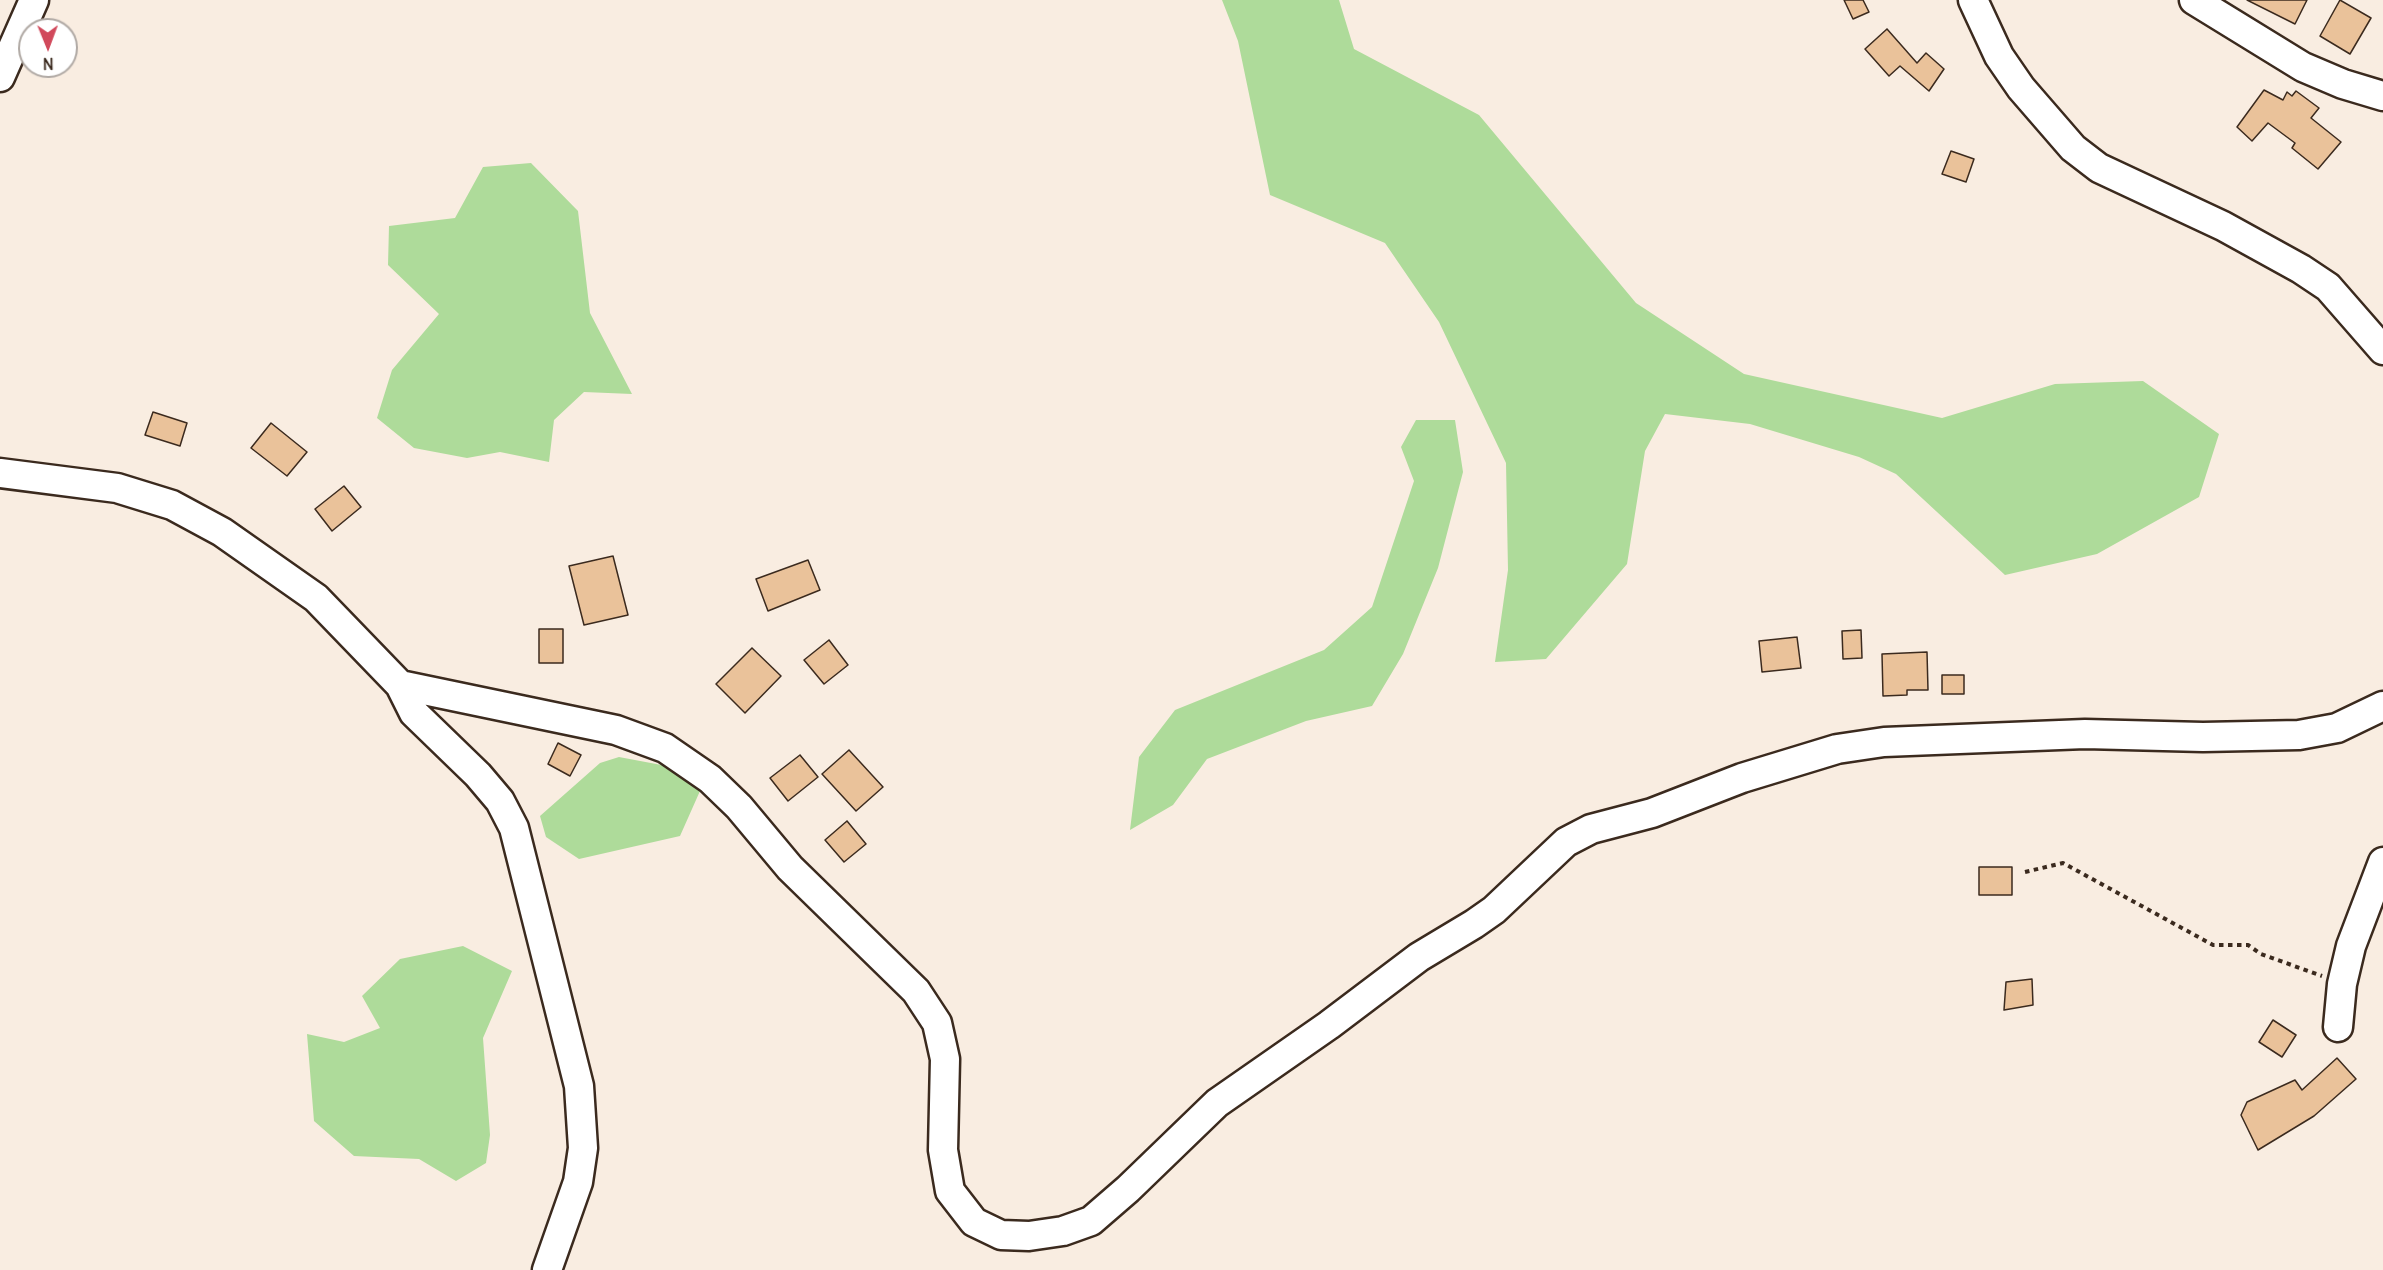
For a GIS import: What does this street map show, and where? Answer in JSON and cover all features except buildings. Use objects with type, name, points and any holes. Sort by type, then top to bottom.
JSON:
[{"type":"street","points":[[0,76],[34,0]]},
{"type":"street","points":[[1973,0],[1999,56],[2028,97],[2073,148],[2099,168],[2223,226],[2301,269],[2328,287],[2383,350]]},
{"type":"street","points":[[2194,0],[2303,67],[2343,84],[2383,96]]},
{"type":"street","points":[[0,473],[117,488],[172,505],[222,532],[316,598],[400,685],[414,713],[478,775],[500,801],[514,828],[579,1086],[582,1148],[578,1182],[547,1270]]},
{"type":"street","points":[[400,685],[616,730],[665,747],[710,779],[739,807],[790,868],[916,991],[937,1023],[945,1059],[943,1150],[950,1191],[974,1222],[1001,1235],[1029,1236],[1063,1231],[1091,1221],[1128,1189],[1217,1103],[1329,1025],[1419,957],[1494,910],[1566,842],[1591,829],[1652,813],[1742,778],[1837,749],[1884,742],[2085,734],[2203,737],[2299,735],[2337,728],[2383,706]]},
{"type":"street","points":[[2337,1027],[2342,984],[2351,946],[2383,862]]},
{"type":"path","points":[[2025,872],[2063,863],[2214,945],[2248,945],[2261,954],[2342,984]]},
{"type":"green space","points":[[1222,0],[1339,0],[1354,49],[1479,115],[1636,303],[1744,374],[1942,418],[2055,384],[2143,381],[2219,434],[2199,497],[2097,554],[2005,575],[1896,474],[1859,457],[1750,424],[1665,414],[1645,451],[1627,564],[1546,659],[1495,662],[1508,570],[1506,463],[1439,322],[1385,243],[1270,195],[1238,41]]},
{"type":"green space","points":[[531,163],[578,211],[590,313],[632,394],[584,392],[554,420],[549,462],[500,452],[467,458],[414,448],[377,418],[392,370],[439,314],[388,265],[389,226],[455,218],[483,167]]},
{"type":"green space","points":[[1416,420],[1455,420],[1463,472],[1438,568],[1403,654],[1372,706],[1306,721],[1207,759],[1173,805],[1130,830],[1139,757],[1175,710],[1324,650],[1372,607],[1414,481],[1401,447]]},
{"type":"green space","points":[[619,757],[672,767],[700,791],[680,836],[579,859],[546,837],[540,816],[600,763]]},
{"type":"green space","points":[[463,946],[512,971],[483,1038],[490,1135],[486,1163],[456,1181],[419,1159],[354,1156],[314,1121],[307,1034],[344,1042],[380,1028],[362,996],[400,959]]}]
